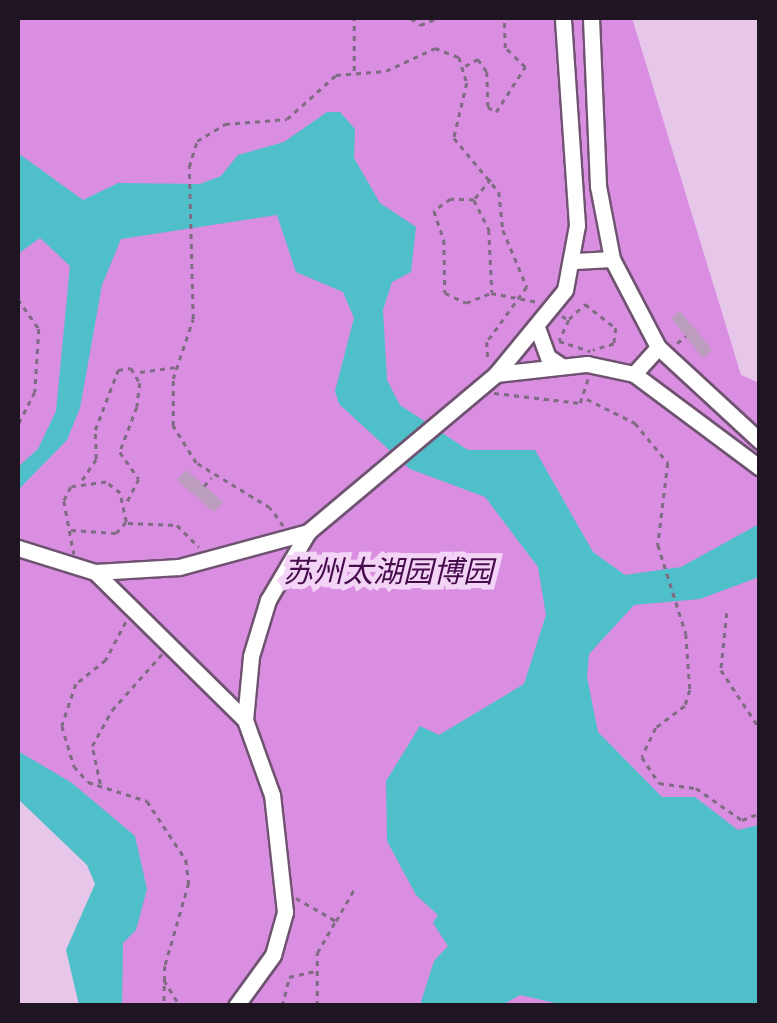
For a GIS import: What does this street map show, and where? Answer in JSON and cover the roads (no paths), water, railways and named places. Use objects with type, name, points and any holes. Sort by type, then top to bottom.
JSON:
[{"type":"street","points":[[245,720],[251,656],[268,600],[308,532],[494,376],[553,310],[576,262],[563,18]]},
{"type":"street","points":[[590,18],[598,186],[612,258],[658,348],[760,441]]},
{"type":"street","points":[[576,262],[612,258]]},
{"type":"street","points":[[538,330],[548,357],[560,366]]},
{"type":"street","points":[[634,374],[658,348]]},
{"type":"street","points":[[494,376],[560,366],[588,357],[634,374],[760,468]]},
{"type":"street","points":[[95,572],[202,562],[308,532]]},
{"type":"street","points":[[18,548],[95,572],[174,642],[245,720],[272,795],[285,896],[274,955],[236,1006]]},
{"type":"park label","name":"苏州太湖园博园","points":[[388,573]]}]
